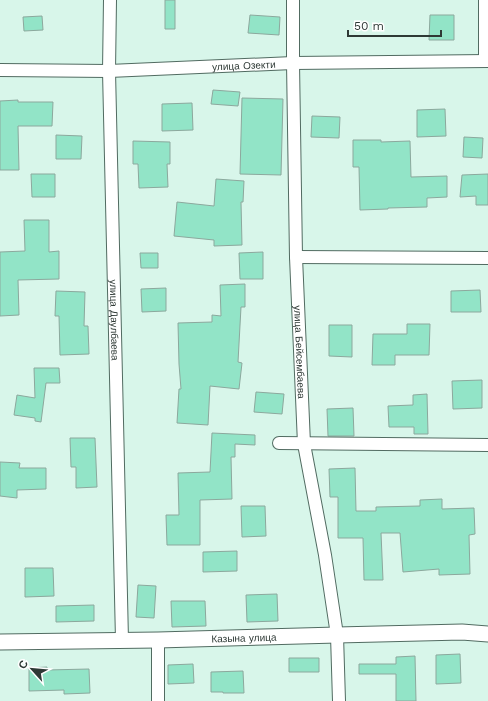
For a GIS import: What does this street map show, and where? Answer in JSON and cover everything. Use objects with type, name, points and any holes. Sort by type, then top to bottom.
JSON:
[{"type":"street","name":"улица Даулбаева","points":[[110,0],[109,71],[122,640]]},
{"type":"street","name":"улица Бейсембаева","points":[[293,0],[296,257],[304,444],[325,555],[337,635],[339,701]]},
{"type":"street","points":[[484,0],[486,61]]},
{"type":"street","name":"улица Озекти","points":[[0,70],[109,71],[293,63],[486,61]]},
{"type":"street","points":[[296,257],[488,258]]},
{"type":"street","points":[[278,443],[488,445]]},
{"type":"street","name":"Казына улица","points":[[0,642],[158,640],[462,632],[488,634]]},
{"type":"street","points":[[158,640],[158,701]]},
{"type":"building","points":[[165,0],[175,0],[175,29],[165,29]]},
{"type":"building","points":[[250,15],[280,17],[279,35],[248,33]]},
{"type":"building","points":[[430,15],[454,15],[454,40],[429,40]]},
{"type":"building","points":[[42,16],[43,30],[24,31],[23,17]]},
{"type":"building","points":[[213,90],[240,92],[238,106],[211,104]]},
{"type":"building","points":[[242,98],[283,99],[281,175],[240,174]]},
{"type":"building","points":[[18,100],[18,102],[53,102],[52,126],[18,126],[19,170],[0,170],[0,101]]},
{"type":"building","points":[[192,103],[193,130],[162,131],[162,104]]},
{"type":"building","points":[[445,109],[446,136],[417,137],[417,110]]},
{"type":"building","points":[[312,116],[340,117],[339,138],[311,137]]},
{"type":"building","points":[[56,135],[82,136],[81,159],[56,159]]},
{"type":"building","points":[[464,137],[483,138],[482,158],[463,157]]},
{"type":"building","points":[[353,140],[381,140],[381,142],[410,141],[411,177],[447,176],[447,197],[427,198],[427,207],[360,210],[359,167],[353,167]]},
{"type":"building","points":[[133,141],[170,142],[170,164],[167,164],[168,187],[139,188],[138,164],[133,164]]},
{"type":"building","points":[[31,174],[55,174],[55,197],[32,197]]},
{"type":"building","points":[[488,174],[488,205],[476,205],[476,196],[460,197],[462,175]]},
{"type":"building","points":[[216,179],[244,181],[243,202],[241,202],[242,245],[214,246],[214,240],[174,236],[177,202],[214,206]]},
{"type":"building","points":[[24,220],[49,220],[49,252],[59,251],[59,279],[18,280],[19,315],[0,316],[0,252],[25,251]]},
{"type":"building","points":[[263,252],[263,279],[240,279],[239,253]]},
{"type":"building","points":[[140,253],[158,253],[158,268],[141,268]]},
{"type":"building","points":[[245,284],[245,307],[241,307],[238,362],[242,363],[239,389],[210,386],[208,425],[177,423],[179,389],[181,389],[178,323],[212,322],[212,315],[221,316],[220,285]]},
{"type":"building","points":[[166,288],[166,311],[142,312],[141,289]]},
{"type":"building","points":[[480,290],[481,312],[451,312],[451,291]]},
{"type":"building","points":[[56,291],[85,292],[84,326],[88,326],[89,354],[60,355],[59,316],[55,316]]},
{"type":"building","points":[[407,324],[430,324],[429,355],[395,355],[395,365],[372,365],[373,334],[407,334]]},
{"type":"building","points":[[329,325],[352,325],[352,357],[329,356]]},
{"type":"building","points":[[34,368],[59,368],[60,383],[46,383],[41,422],[35,421],[35,418],[14,415],[17,395],[35,398]]},
{"type":"building","points":[[482,380],[482,408],[453,409],[452,381]]},
{"type":"building","points":[[256,392],[284,394],[282,414],[254,412]]},
{"type":"building","points":[[427,394],[428,434],[414,434],[414,427],[389,427],[388,406],[413,405],[413,395]]},
{"type":"building","points":[[353,408],[354,436],[328,436],[327,409]]},
{"type":"building","points":[[212,433],[255,435],[255,445],[235,444],[235,457],[231,457],[232,499],[200,500],[200,545],[167,545],[166,515],[179,515],[178,473],[210,472]]},
{"type":"building","points":[[70,438],[95,438],[97,487],[76,488],[76,467],[71,467]]},
{"type":"building","points":[[0,462],[20,463],[19,468],[46,468],[46,489],[17,490],[17,498],[0,496]]},
{"type":"building","points":[[355,468],[356,511],[376,511],[376,507],[420,506],[420,500],[442,499],[442,509],[474,508],[475,534],[469,535],[470,574],[439,575],[439,569],[403,572],[400,533],[381,533],[383,580],[364,580],[363,538],[338,538],[338,497],[330,497],[329,469]]},
{"type":"building","points":[[241,506],[265,506],[266,536],[242,537]]},
{"type":"building","points":[[237,551],[237,571],[203,572],[203,552]]},
{"type":"building","points":[[25,568],[53,568],[54,596],[25,597]]},
{"type":"building","points":[[138,585],[156,586],[154,618],[136,617]]},
{"type":"building","points":[[277,594],[278,621],[247,622],[246,595]]},
{"type":"building","points":[[171,601],[205,601],[206,626],[172,627]]},
{"type":"building","points":[[94,605],[94,621],[56,622],[56,606]]},
{"type":"building","points":[[460,654],[461,683],[436,684],[436,655]]},
{"type":"building","points":[[415,656],[416,701],[396,701],[396,674],[359,674],[359,664],[396,664],[396,657]]},
{"type":"building","points":[[289,658],[319,658],[319,672],[289,672]]},
{"type":"building","points":[[193,664],[194,683],[168,684],[168,665]]},
{"type":"building","points":[[47,667],[47,670],[89,669],[90,693],[64,694],[64,690],[29,691],[29,668]]},
{"type":"building","points":[[243,671],[244,693],[211,692],[211,672]]}]
